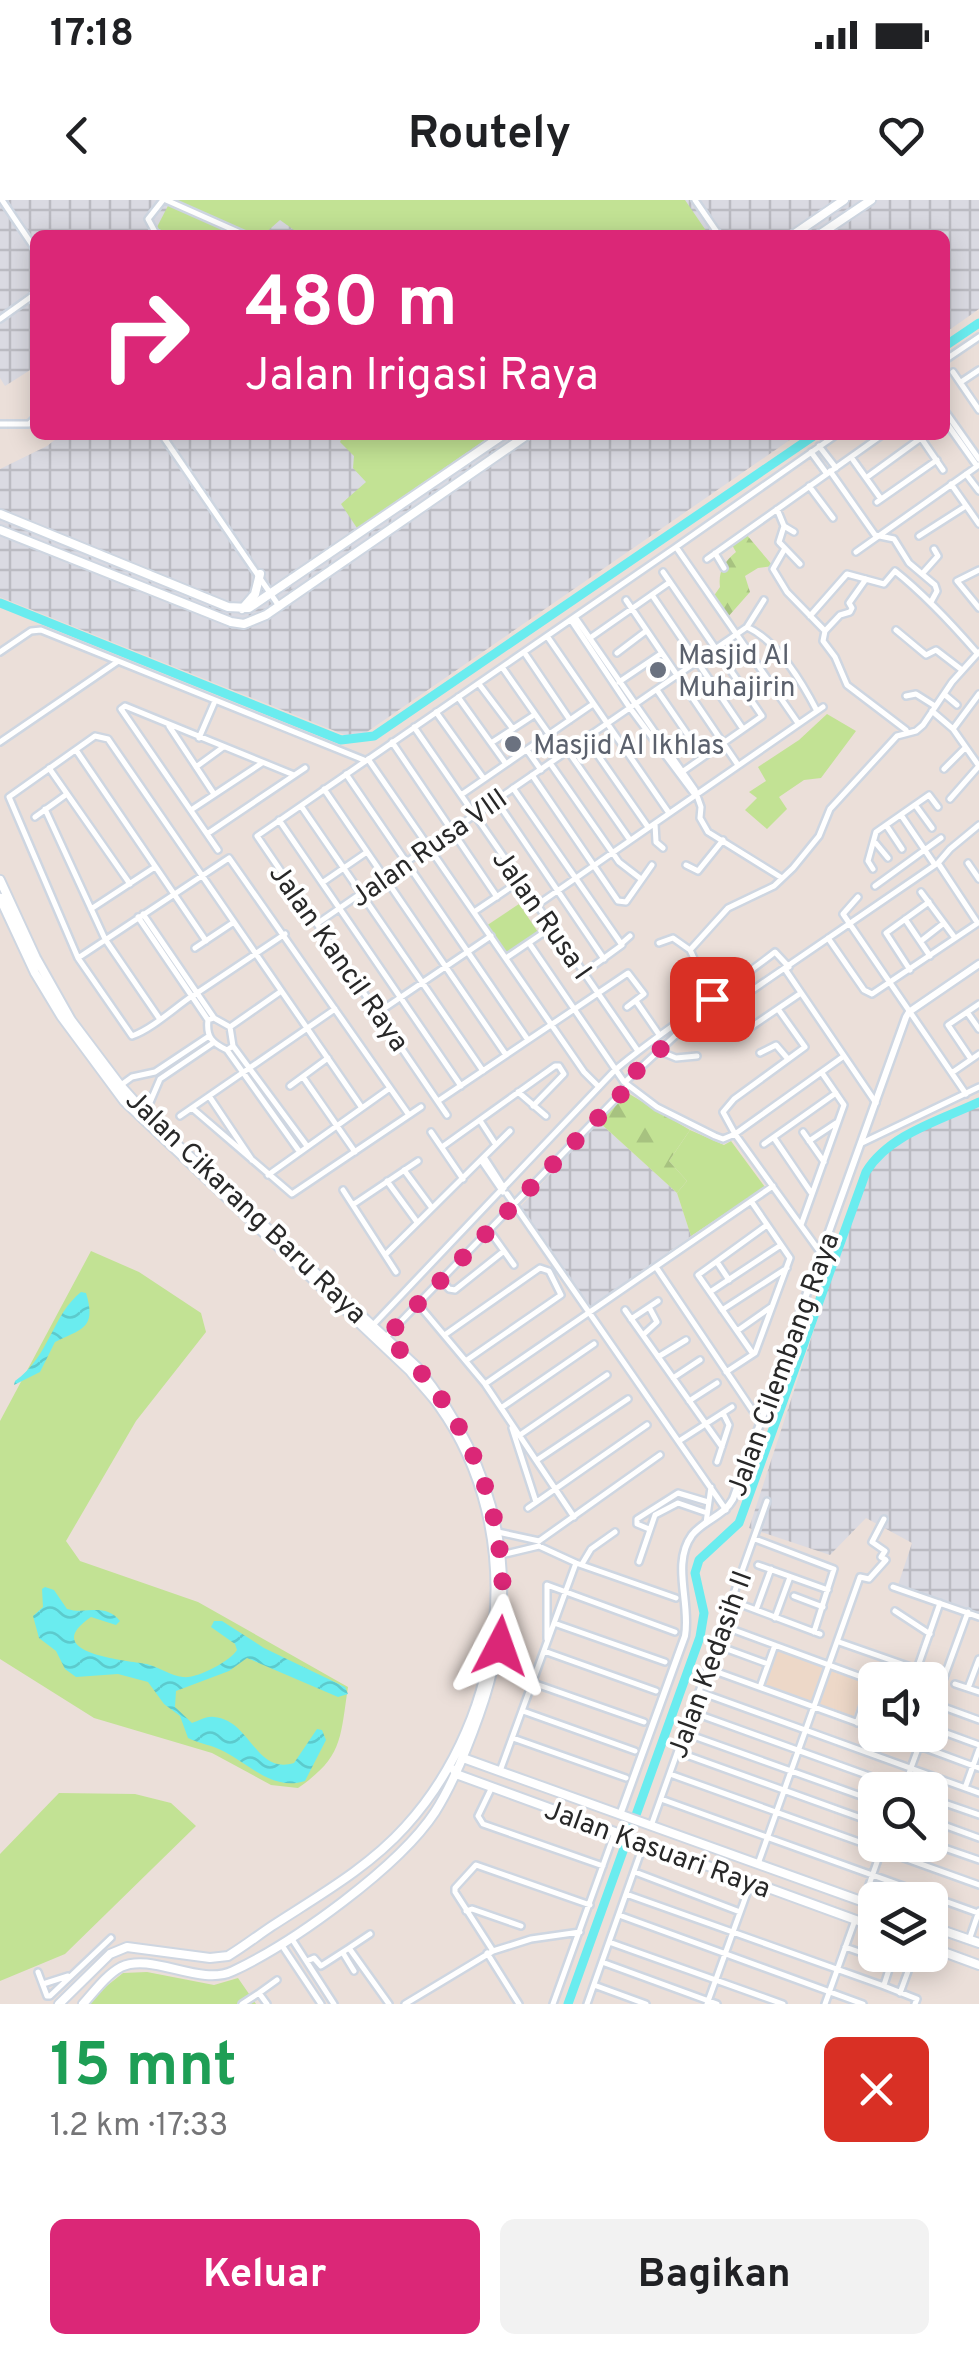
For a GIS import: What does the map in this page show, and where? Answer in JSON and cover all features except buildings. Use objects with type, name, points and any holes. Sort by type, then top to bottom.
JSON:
[{"type":"main road","points":[[800,230],[844,200]]},
{"type":"main road","points":[[827,230],[870,200]]},
{"type":"main road","points":[[0,514],[228,607],[242,609],[255,606],[496,440]]},
{"type":"main road","points":[[0,530],[244,624],[279,606],[520,440]]},
{"type":"main road","points":[[242,609],[256,594],[260,574]]},
{"type":"main road","name":"Jalan Cikarang Baru Raya","points":[[0,880],[58,1000],[118,1088]]},
{"type":"main road","name":"Jalan Cikarang Baru Raya","points":[[0,898],[35,973],[83,1049],[136,1108],[446,1402],[472,1448],[490,1495],[498,1532],[504,1610],[500,1646],[457,1757]]},
{"type":"main road","name":"Jalan Cikarang Baru Raya","points":[[136,1108],[370,1328]]},
{"type":"main road","name":"Jalan Cikarang Baru Raya","points":[[393,1350],[440,1406],[465,1452],[489,1525],[496,1566],[492,1648],[457,1757]]},
{"type":"main road","points":[[457,1757],[858,1901]]},
{"type":"main road","points":[[83,2004],[108,1976],[123,1966],[139,1964],[209,1975],[228,1974],[280,1943],[378,1874],[434,1814],[456,1774],[457,1757]]},
{"type":"main road","points":[[61,2001],[110,1954],[127,1947],[210,1958],[236,1951],[325,1893],[389,1844],[425,1804],[457,1757]]},
{"type":"main road","points":[[478,1782],[476,1773],[484,1766]]},
{"type":"main road","name":"Jalan Kasuari Raya","points":[[456,1774],[858,1921]]},
{"type":"main road","points":[[715,1869],[722,1852]]},
{"type":"main road","points":[[948,1932],[979,1943]]},
{"type":"main road","points":[[948,1954],[979,1965]]},
{"type":"street","points":[[2,200],[30,242]]},
{"type":"street","points":[[152,230],[148,219],[165,200],[233,230]]},
{"type":"street","points":[[695,200],[716,230]]},
{"type":"street","points":[[0,319],[30,298]]},
{"type":"street","points":[[950,357],[979,337]]},
{"type":"street","points":[[960,382],[979,370]]},
{"type":"street","points":[[953,372],[979,410]]},
{"type":"street","points":[[950,418],[978,464]]},
{"type":"street","points":[[0,424],[30,422]]},
{"type":"street","points":[[950,428],[978,464]]},
{"type":"street","points":[[166,440],[279,606]]},
{"type":"street","points":[[462,1086],[278,820],[829,440]]},
{"type":"street","points":[[707,558],[875,440]]},
{"type":"street","points":[[866,478],[916,440]]},
{"type":"street","points":[[922,440],[943,470]]},
{"type":"street","points":[[820,446],[831,471],[876,536],[894,540],[910,563],[937,589],[931,602]]},
{"type":"street","points":[[811,452],[831,471]]},
{"type":"street","points":[[850,457],[879,501],[936,460]]},
{"type":"street","points":[[856,552],[978,464]]},
{"type":"street","points":[[966,474],[979,491]]},
{"type":"street","points":[[951,484],[979,524]]},
{"type":"street","points":[[809,486],[833,518]]},
{"type":"street","points":[[919,536],[966,506]]},
{"type":"street","points":[[777,509],[784,526],[794,532]]},
{"type":"street","points":[[784,526],[778,540],[800,564]]},
{"type":"street","points":[[676,547],[798,723]]},
{"type":"street","points":[[922,574],[938,558],[934,549]]},
{"type":"street","points":[[784,550],[772,566],[780,584],[826,631]]},
{"type":"street","points":[[715,553],[724,568]]},
{"type":"street","points":[[690,950],[728,908],[774,886],[782,878],[815,842],[830,808],[897,736],[919,728],[978,653],[931,602],[893,569],[884,584],[847,574],[810,616]]},
{"type":"street","points":[[979,570],[957,580],[979,608]]},
{"type":"street","points":[[663,572],[761,714],[682,772]]},
{"type":"street","points":[[866,579],[849,603],[850,612],[840,615],[823,641],[847,685],[908,732]]},
{"type":"street","points":[[590,638],[670,582]]},
{"type":"street","points":[[771,593],[780,584]]},
{"type":"street","points":[[618,588],[738,765]]},
{"type":"street","points":[[652,595],[743,728]]},
{"type":"street","points":[[537,905],[820,709],[766,639],[747,627],[764,600]]},
{"type":"street","points":[[573,618],[590,638],[632,707],[682,772],[701,807],[700,818],[708,832],[782,878]]},
{"type":"street","points":[[573,618],[695,795]]},
{"type":"street","name":"Jalan Rusa VIII","points":[[318,923],[747,627]]},
{"type":"street","points":[[0,652],[36,629],[367,760],[584,1072],[600,1088]]},
{"type":"street","points":[[605,661],[647,630]]},
{"type":"street","points":[[896,630],[926,655],[936,650],[962,670]]},
{"type":"street","points":[[546,636],[669,813]]},
{"type":"street","points":[[524,652],[570,720]]},
{"type":"street","points":[[618,682],[662,653]]},
{"type":"street","points":[[0,742],[118,662]]},
{"type":"street","points":[[502,666],[549,734]]},
{"type":"street","points":[[478,683],[513,729]]},
{"type":"street","points":[[657,690],[703,757]]},
{"type":"street","points":[[906,696],[913,693],[953,728],[979,766],[950,800]]},
{"type":"street","points":[[944,694],[956,705]]},
{"type":"street","points":[[953,728],[979,694]]},
{"type":"street","points":[[458,697],[506,764]]},
{"type":"street","points":[[199,738],[214,701]]},
{"type":"street","points":[[461,795],[593,704]]},
{"type":"street","points":[[218,850],[121,708],[294,776]]},
{"type":"street","points":[[436,712],[484,779]]},
{"type":"street","points":[[491,744],[535,714]]},
{"type":"street","points":[[169,726],[214,794]]},
{"type":"street","name":"Jalan Rusa I","points":[[414,727],[638,1051]]},
{"type":"street","points":[[284,934],[256,954],[159,1018],[138,1034],[128,1034],[78,958],[8,802],[10,795],[96,736],[108,740],[234,922],[256,954],[281,991],[328,1058],[362,1108]]},
{"type":"street","points":[[586,738],[652,825],[656,842],[663,848]]},
{"type":"street","points":[[392,742],[497,896]]},
{"type":"street","points":[[196,767],[223,747]]},
{"type":"street","points":[[944,769],[965,748]]},
{"type":"street","points":[[76,750],[206,941]]},
{"type":"street","points":[[527,750],[540,770]]},
{"type":"street","points":[[568,751],[630,840]]},
{"type":"street","points":[[350,755],[355,768]]},
{"type":"street","points":[[191,810],[262,762]]},
{"type":"street","points":[[550,763],[612,853],[624,868],[641,879]]},
{"type":"street","points":[[49,768],[130,884]]},
{"type":"street","points":[[207,834],[305,768]]},
{"type":"street","points":[[346,774],[528,1040]]},
{"type":"street","points":[[532,776],[620,902],[626,902],[652,865]]},
{"type":"street","points":[[513,788],[621,944]]},
{"type":"street","points":[[324,789],[506,1055]]},
{"type":"street","points":[[35,818],[67,794]]},
{"type":"street","points":[[873,869],[868,861],[876,832],[929,795],[938,807]]},
{"type":"street","points":[[496,800],[604,959]]},
{"type":"street","points":[[300,805],[483,1071]]},
{"type":"street","points":[[916,805],[932,828]]},
{"type":"street","points":[[46,810],[105,940],[159,1018]]},
{"type":"street","points":[[828,938],[868,993],[874,993],[978,924],[901,815]]},
{"type":"street","name":"Jalan Kancil Raya","points":[[278,820],[257,837],[447,1115]]},
{"type":"street","points":[[886,825],[902,849]]},
{"type":"street","points":[[735,1002],[936,864],[979,825]]},
{"type":"street","points":[[874,886],[941,838]]},
{"type":"street","points":[[686,865],[698,871],[723,840]]},
{"type":"street","points":[[874,841],[888,858]]},
{"type":"street","points":[[322,883],[367,852]]},
{"type":"street","points":[[78,958],[230,858],[409,1115]]},
{"type":"street","points":[[968,863],[979,879]]},
{"type":"street","points":[[91,910],[155,866]]},
{"type":"street","points":[[474,912],[520,880]]},
{"type":"street","points":[[921,892],[956,938]]},
{"type":"street","points":[[858,897],[843,912],[966,1094]]},
{"type":"street","points":[[910,970],[887,932],[928,902]]},
{"type":"street","points":[[140,916],[211,1019],[230,1027]]},
{"type":"street","points":[[906,918],[930,956]]},
{"type":"street","points":[[195,948],[234,922]]},
{"type":"street","points":[[921,941],[944,923]]},
{"type":"street","points":[[506,958],[552,927]]},
{"type":"street","points":[[378,1012],[491,936]]},
{"type":"street","points":[[584,973],[620,949],[630,936]]},
{"type":"street","points":[[659,944],[674,938],[690,950],[701,972],[701,984],[712,999]]},
{"type":"street","points":[[529,943],[622,1080],[690,1125],[724,1138],[844,1056]]},
{"type":"street","points":[[370,1328],[600,1088],[622,1080],[638,1051],[775,952],[783,958],[801,992],[876,1103]]},
{"type":"street","points":[[908,1012],[979,964]]},
{"type":"street","points":[[438,1101],[629,973],[644,993],[627,1007]]},
{"type":"street","points":[[230,1027],[281,991]]},
{"type":"street","points":[[751,1028],[801,992]]},
{"type":"street","points":[[636,1001],[658,1033]]},
{"type":"street","points":[[972,1060],[948,1026],[979,1004]]},
{"type":"street","points":[[383,1340],[514,1204],[622,1080],[707,1014],[703,1006]]},
{"type":"street","points":[[180,1116],[336,1008]]},
{"type":"street","points":[[778,1009],[805,1047],[726,1106],[724,1119],[822,1254]]},
{"type":"street","name":"Jalan Cilembang Raya","points":[[622,1816],[685,1636],[688,1618],[682,1570],[684,1552],[706,1522],[726,1510],[734,1499],[908,1012]]},
{"type":"street","points":[[967,1012],[978,1024]]},
{"type":"street","points":[[211,1019],[211,1040]]},
{"type":"street","points":[[230,1027],[230,1048]]},
{"type":"street","points":[[118,1088],[132,1077],[155,1072],[211,1040]]},
{"type":"street","points":[[211,1040],[230,1048],[307,1146]]},
{"type":"street","points":[[146,1114],[160,1079],[211,1040]]},
{"type":"street","points":[[760,1053],[776,1044],[788,1059]]},
{"type":"street","points":[[659,1051],[676,1058],[697,1056]]},
{"type":"street","points":[[952,1073],[979,1054]]},
{"type":"street","points":[[290,1086],[328,1058]]},
{"type":"street","points":[[442,1147],[559,1066],[564,1074],[533,1106]]},
{"type":"street","points":[[246,1070],[299,1151]]},
{"type":"street","points":[[155,1072],[160,1079]]},
{"type":"street","points":[[801,1225],[844,1105],[822,1072]]},
{"type":"street","points":[[302,1077],[355,1152]]},
{"type":"street","points":[[862,1143],[979,1087]]},
{"type":"street","points":[[268,1175],[390,1088]]},
{"type":"street","points":[[518,1092],[546,1116]]},
{"type":"street","points":[[764,1144],[836,1094]]},
{"type":"street","points":[[209,1096],[252,1161]]},
{"type":"street","points":[[192,1108],[292,1194],[421,1107]]},
{"type":"street","points":[[481,1121],[496,1144]]},
{"type":"street","points":[[810,1141],[838,1121]]},
{"type":"street","points":[[385,1255],[510,1131]]},
{"type":"street","points":[[431,1132],[462,1179]]},
{"type":"street","points":[[803,1132],[824,1162]]},
{"type":"street","points":[[774,1138],[812,1194]]},
{"type":"street","points":[[482,1158],[726,1510]]},
{"type":"street","points":[[353,1205],[418,1162]]},
{"type":"street","points":[[404,1170],[432,1208]]},
{"type":"street","points":[[388,1182],[417,1222]]},
{"type":"street","points":[[486,1384],[774,1186]]},
{"type":"street","points":[[343,1190],[396,1272]]},
{"type":"street","points":[[726,1372],[753,1354],[790,1258],[751,1201]]},
{"type":"street","points":[[753,1354],[699,1273],[768,1225]]},
{"type":"street","points":[[489,1230],[514,1265]]},
{"type":"street","points":[[710,1292],[782,1245]]},
{"type":"street","points":[[442,1280],[455,1290],[504,1252]]},
{"type":"street","points":[[716,1260],[728,1280]]},
{"type":"street","points":[[656,1267],[753,1411]]},
{"type":"street","points":[[446,1334],[540,1268],[549,1271],[562,1293],[467,1360]]},
{"type":"street","points":[[722,1310],[786,1268]]},
{"type":"street","points":[[631,1320],[658,1300]]},
{"type":"street","points":[[418,1304],[486,1384],[574,1517]]},
{"type":"street","points":[[736,1330],[772,1306]]},
{"type":"street","points":[[642,1335],[657,1322],[649,1307]]},
{"type":"street","points":[[625,1310],[722,1447]]},
{"type":"street","points":[[658,1357],[686,1340]]},
{"type":"street","points":[[501,1408],[594,1344]]},
{"type":"street","points":[[673,1378],[700,1360]]},
{"type":"street","points":[[520,1435],[607,1375]]},
{"type":"street","points":[[689,1400],[718,1383]]},
{"type":"street","points":[[538,1460],[628,1399]]},
{"type":"street","points":[[680,1441],[732,1407]]},
{"type":"street","points":[[717,1462],[729,1425],[723,1413]]},
{"type":"street","points":[[510,1421],[536,1502]]},
{"type":"street","points":[[528,1508],[647,1425]]},
{"type":"street","points":[[501,1554],[539,1543],[660,1455]]},
{"type":"street","points":[[706,1522],[711,1487]]},
{"type":"street","points":[[649,1529],[639,1526],[637,1519],[678,1493],[683,1501],[707,1513]]},
{"type":"street","points":[[639,1562],[655,1515],[683,1501],[708,1502]]},
{"type":"street","name":"Jalan Kedasih II","points":[[649,1826],[767,1501]]},
{"type":"street","points":[[758,1864],[860,1577],[870,1579],[886,1560],[881,1557],[884,1551],[872,1542],[884,1519]]},
{"type":"street","points":[[498,1532],[539,1543],[579,1564],[676,1598]]},
{"type":"street","points":[[500,1772],[516,1739],[522,1711],[579,1564],[615,1532]]},
{"type":"street","points":[[732,1601],[817,1633],[834,1569],[754,1539]]},
{"type":"street","points":[[758,1564],[828,1590]]},
{"type":"street","points":[[756,1610],[771,1570]]},
{"type":"street","points":[[775,1618],[790,1577]]},
{"type":"street","points":[[808,1601],[814,1585]]},
{"type":"street","points":[[548,1642],[544,1588],[549,1586],[676,1632]]},
{"type":"street","points":[[892,1587],[979,1616]]},
{"type":"street","points":[[794,1596],[823,1607]]},
{"type":"street","points":[[919,1662],[940,1603]]},
{"type":"street","points":[[895,1612],[930,1634]]},
{"type":"street","points":[[948,1663],[968,1612]]},
{"type":"street","points":[[554,1623],[665,1662]]},
{"type":"street","points":[[723,1626],[858,1676]]},
{"type":"street","points":[[839,1642],[894,1662]]},
{"type":"street","points":[[716,1645],[768,1664]]},
{"type":"street","points":[[760,1687],[775,1645]]},
{"type":"street","points":[[544,1651],[656,1691]]},
{"type":"street","points":[[968,1688],[979,1660]]},
{"type":"street","points":[[708,1668],[815,1708],[857,1722],[858,1719]]},
{"type":"street","points":[[533,1683],[644,1722]]},
{"type":"street","points":[[956,1684],[979,1692]]},
{"type":"street","points":[[699,1692],[979,1793]]},
{"type":"street","points":[[948,1709],[979,1720]]},
{"type":"street","points":[[522,1711],[636,1751]]},
{"type":"street","points":[[692,1712],[858,1773]]},
{"type":"street","points":[[684,1733],[858,1795]]},
{"type":"street","points":[[948,1734],[979,1747],[976,1767],[965,1788]]},
{"type":"street","points":[[516,1739],[626,1778]]},
{"type":"street","points":[[678,1752],[858,1817]]},
{"type":"street","points":[[910,1772],[917,1752]]},
{"type":"street","points":[[935,1752],[976,1767]]},
{"type":"street","points":[[670,1774],[858,1840]]},
{"type":"street","points":[[492,1787],[478,1816],[482,1824],[603,1866]]},
{"type":"street","points":[[660,1798],[979,1912],[969,1940]]},
{"type":"street","points":[[948,1805],[979,1816]]},
{"type":"street","points":[[948,1827],[979,1838]]},
{"type":"street","points":[[554,2004],[617,1833]]},
{"type":"street","points":[[587,2004],[643,1842]]},
{"type":"street","points":[[948,1849],[979,1860]]},
{"type":"street","points":[[870,1882],[877,1862]]},
{"type":"street","points":[[918,1862],[979,1886]]},
{"type":"street","points":[[518,2004],[455,1888],[477,1865],[590,1905]]},
{"type":"street","points":[[634,1872],[740,1912]]},
{"type":"street","points":[[708,2002],[751,1882]]},
{"type":"street","points":[[626,1894],[884,1986],[917,1999],[915,2004]]},
{"type":"street","points":[[466,1911],[472,1909],[521,1926]]},
{"type":"street","points":[[619,1915],[862,2004]]},
{"type":"street","points":[[825,2004],[855,1920]]},
{"type":"street","points":[[406,2004],[490,1952],[532,1939],[580,1932]]},
{"type":"street","points":[[306,1961],[314,1958],[320,1966],[370,1934]]},
{"type":"street","points":[[290,1936],[334,2004]]},
{"type":"street","points":[[38,1972],[48,1996],[111,1938]]},
{"type":"street","points":[[609,1942],[783,2004]]},
{"type":"street","points":[[280,1943],[321,2004]]},
{"type":"street","points":[[845,1948],[891,1964],[884,1986]]},
{"type":"street","points":[[346,1951],[354,1971]]},
{"type":"street","points":[[346,1951],[389,2004]]},
{"type":"street","points":[[602,1962],[716,2004]]},
{"type":"street","points":[[900,1993],[908,1972]]},
{"type":"street","points":[[43,1984],[70,1975]]},
{"type":"street","points":[[242,2004],[277,1980]]},
{"type":"street","points":[[594,1985],[646,2004]]},
{"type":"street","points":[[55,1991],[61,2001]]},
{"type":"street","points":[[260,1993],[267,2004]]},
{"type":"shaded area","points":[[0,200],[979,200],[979,309],[950,329],[950,230],[30,230],[30,370],[5,386],[0,378]]},
{"type":"shaded area","points":[[55,440],[790,440],[364,734],[345,735],[0,597],[0,469]]},
{"type":"shaded area","points":[[979,1104],[979,1615],[897,1588],[912,1543],[866,1518],[830,1555],[749,1528],[866,1171],[874,1157],[897,1140]]},
{"type":"shaded area","points":[[599,1122],[677,1193],[691,1236],[589,1308],[520,1207]]},
{"type":"shaded area","points":[[776,1646],[858,1678],[858,1705],[853,1718],[761,1687]]},
{"type":"green space","points":[[171,200],[685,200],[706,230],[294,230],[280,220],[269,230],[156,229]]},
{"type":"green space","points":[[485,440],[357,528],[341,504],[366,482],[353,468],[354,456],[340,442]]},
{"type":"green space","points":[[746,534],[773,566],[758,568],[745,576],[750,592],[727,618],[713,597],[720,587],[723,568],[736,552],[732,545]]},
{"type":"green space","points":[[827,714],[856,731],[821,778],[804,780],[779,797],[787,809],[767,829],[745,810],[757,798],[749,792],[766,781],[758,767],[799,740]]},
{"type":"green space","points":[[519,904],[538,932],[506,953],[486,926]]},
{"type":"green space","points":[[626,1092],[690,1130],[669,1161],[687,1181],[677,1193],[599,1122]]},
{"type":"green space","points":[[690,1130],[724,1145],[731,1141],[765,1187],[691,1236],[677,1193],[687,1181],[669,1161]]},
{"type":"green space","points":[[91,1251],[139,1272],[201,1313],[206,1332],[136,1421],[66,1541],[80,1561],[198,1602],[348,1687],[337,1745],[324,1766],[298,1788],[271,1785],[212,1753],[94,1718],[0,1659],[0,1421]]},
{"type":"green space","points":[[59,1793],[135,1794],[171,1803],[196,1826],[65,1954],[0,1981],[0,1854]]},
{"type":"green space","points":[[147,1972],[214,1985],[238,1978],[256,2004],[84,2004],[123,1973]]},
{"type":"water","points":[[81,1292],[86,1293],[89,1305],[88,1321],[55,1342],[40,1372],[14,1385],[36,1360],[63,1312]]},
{"type":"water","points":[[45,1587],[54,1590],[67,1609],[101,1610],[120,1621],[116,1625],[91,1617],[77,1629],[74,1639],[79,1647],[105,1657],[147,1664],[178,1676],[196,1675],[221,1664],[237,1650],[235,1644],[211,1627],[214,1621],[222,1621],[264,1648],[345,1687],[348,1694],[338,1697],[247,1658],[229,1671],[176,1691],[175,1707],[192,1723],[211,1717],[226,1720],[261,1755],[281,1765],[294,1763],[317,1729],[322,1730],[326,1740],[305,1781],[273,1780],[220,1750],[188,1738],[180,1716],[164,1704],[148,1682],[118,1674],[76,1677],[65,1669],[56,1651],[39,1638],[33,1616],[43,1607]]},
{"type":"waterway","points":[[950,343],[979,323]]},
{"type":"waterway","points":[[0,603],[341,740],[374,736],[808,440]]},
{"type":"waterway","points":[[568,2004],[700,1637],[704,1613],[695,1573],[699,1560],[739,1523],[866,1172],[902,1138],[979,1102]]},
{"type":"place","name":"Masjid Al Muhajirin","points":[[658,670]]},
{"type":"place","name":"Masjid Al Ikhlas","points":[[513,744]]},
{"type":"route","points":[[500,1646],[504,1610],[501,1554],[490,1495],[472,1448],[446,1402],[386,1337],[625,1090],[631,1076],[676,1035],[707,1014],[703,1006],[712,999]]}]
